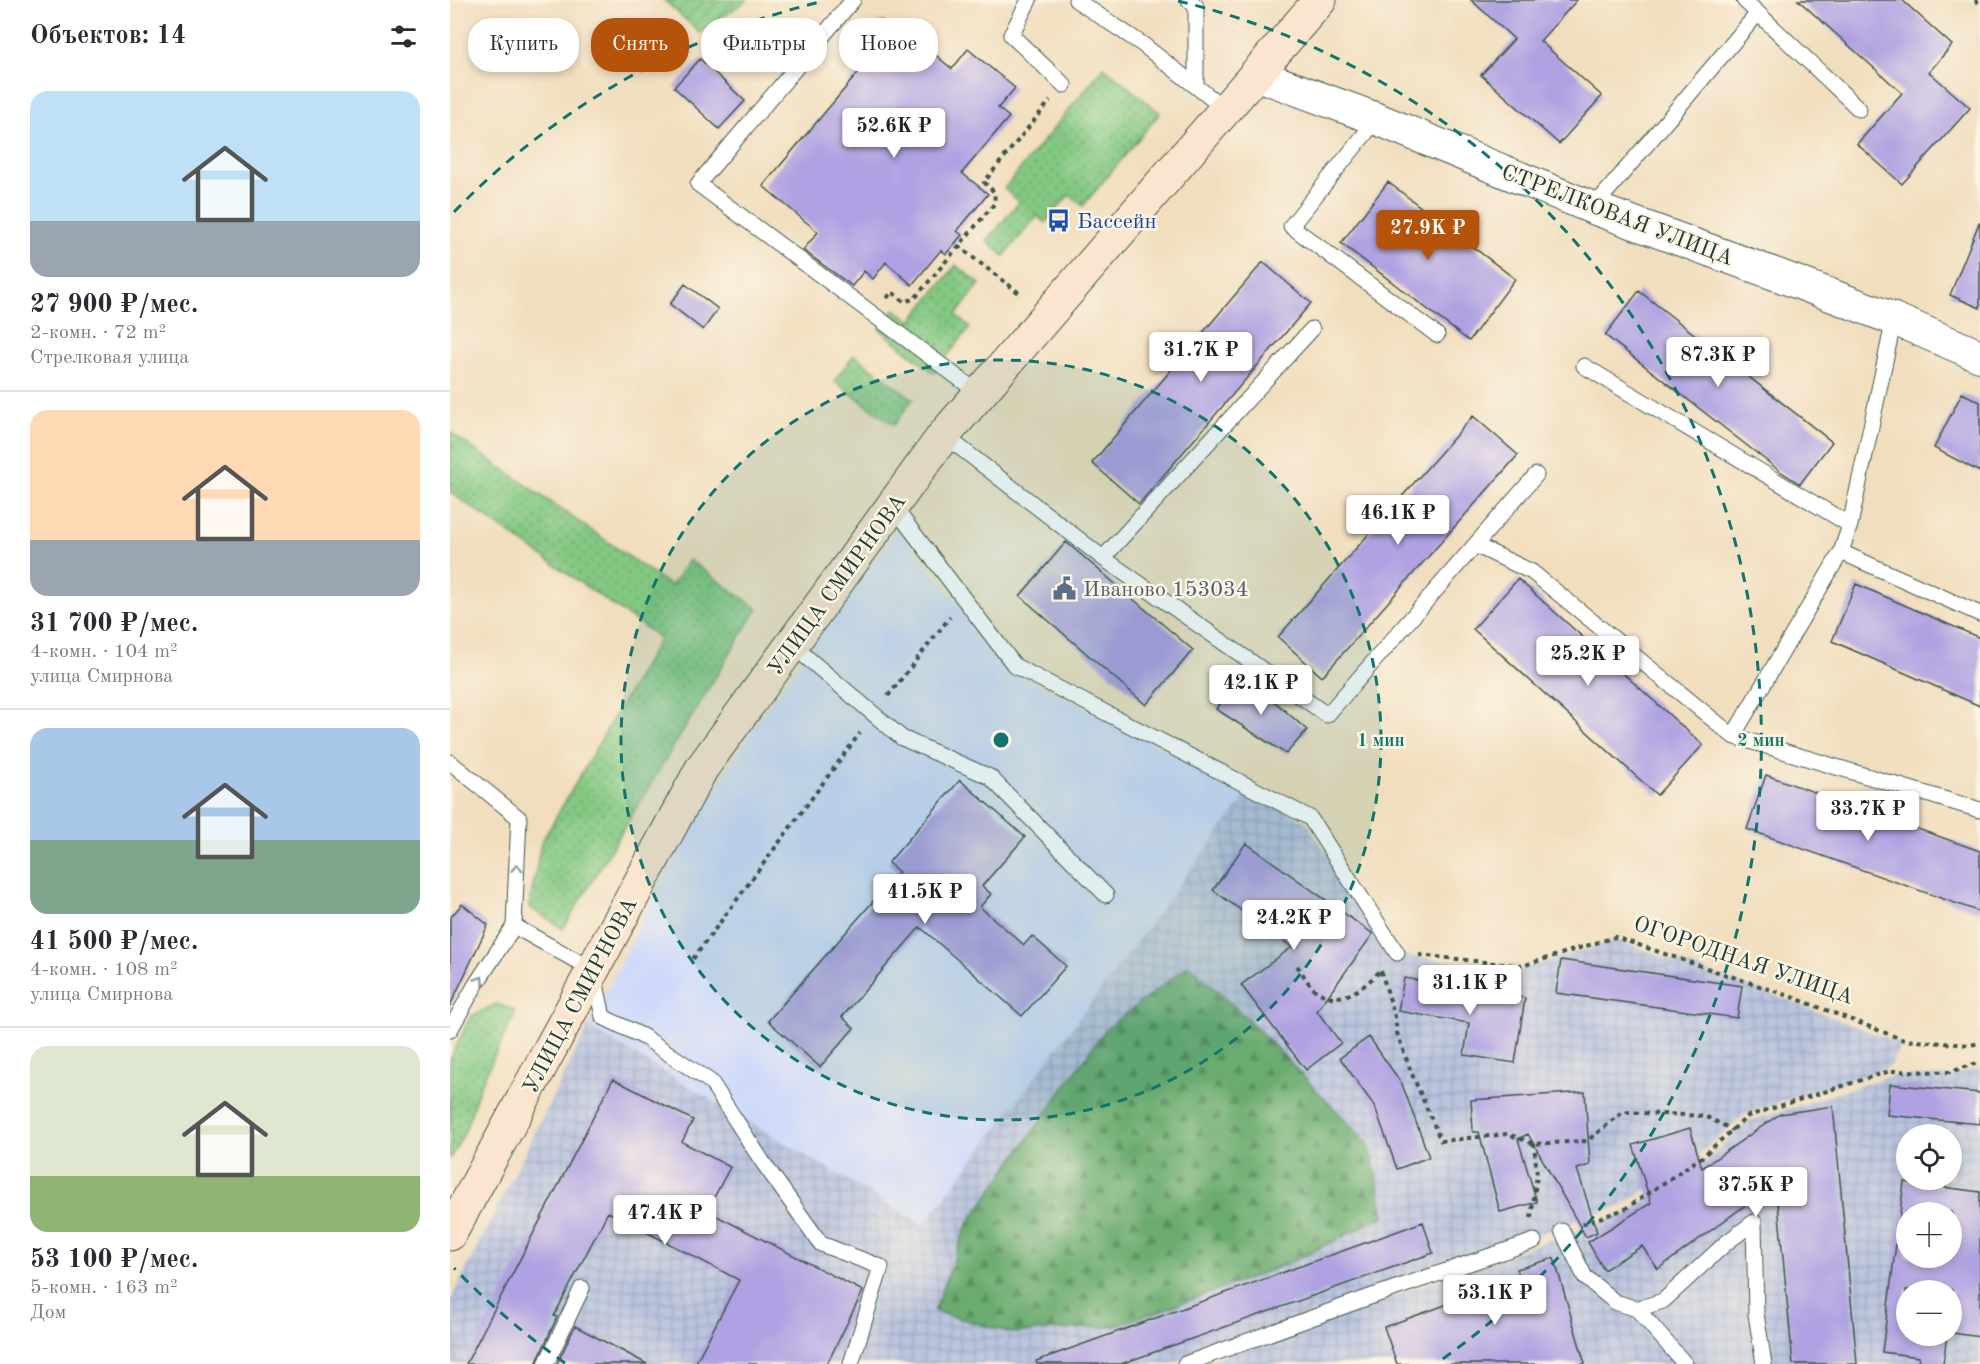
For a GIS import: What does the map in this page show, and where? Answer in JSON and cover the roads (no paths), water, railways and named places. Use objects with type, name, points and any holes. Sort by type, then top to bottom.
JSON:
[{"type":"main road","name":"УЛИЦА СМИРНОВА","points":[[450,1234],[702,768],[944,435],[1320,0]]},
{"type":"street","name":"СТРЕЛКОВАЯ УЛИЦА","points":[[1255,74],[1377,119],[1593,208],[1894,319],[1980,356]]},
{"type":"lane","points":[[853,0],[698,184],[980,394]]},
{"type":"lane","points":[[1029,0],[1011,35],[1064,85]]},
{"type":"lane","points":[[1076,0],[1143,44],[1225,109]]},
{"type":"lane","points":[[1189,0],[1196,6],[1196,86]]},
{"type":"lane","points":[[1744,0],[1859,109]]},
{"type":"lane","points":[[1593,208],[1758,13]]},
{"type":"lane","points":[[1377,119],[1291,226],[1437,335]]},
{"type":"lane","points":[[1734,736],[1841,552],[1850,525],[1894,319]]},
{"type":"lane","points":[[1103,558],[1312,329]]},
{"type":"lane","points":[[1584,366],[1850,525]]},
{"type":"lane","points":[[944,435],[1103,558],[1328,715],[1536,475]]},
{"type":"lane","points":[[893,506],[1016,666],[1310,818],[1397,953]]},
{"type":"lane","points":[[1475,545],[1532,572],[1734,736],[1980,810]]},
{"type":"lane","points":[[1841,552],[1980,614]]},
{"type":"lane","points":[[792,645],[902,738],[990,777],[1106,896]]},
{"type":"lane","points":[[450,762],[519,818],[514,926],[476,984],[450,1030]]},
{"type":"lane","points":[[514,926],[593,970],[603,1017],[644,1037],[711,1082],[762,1161],[821,1244],[881,1267],[851,1364]]},
{"type":"lane","points":[[1636,1309],[1663,1301],[1726,1243],[1754,1222],[1756,1314],[1764,1364]]},
{"type":"lane","points":[[1562,1231],[1585,1277],[1615,1302],[1636,1309],[1685,1364]]},
{"type":"lane","points":[[1185,1364],[1534,1240]]},
{"type":"lane","points":[[546,1364],[582,1288]]},
{"type":"place","name":"Бассейн","points":[[1059,220]]},
{"type":"place","name":"Иваново 153034","points":[[1065,588]]}]
